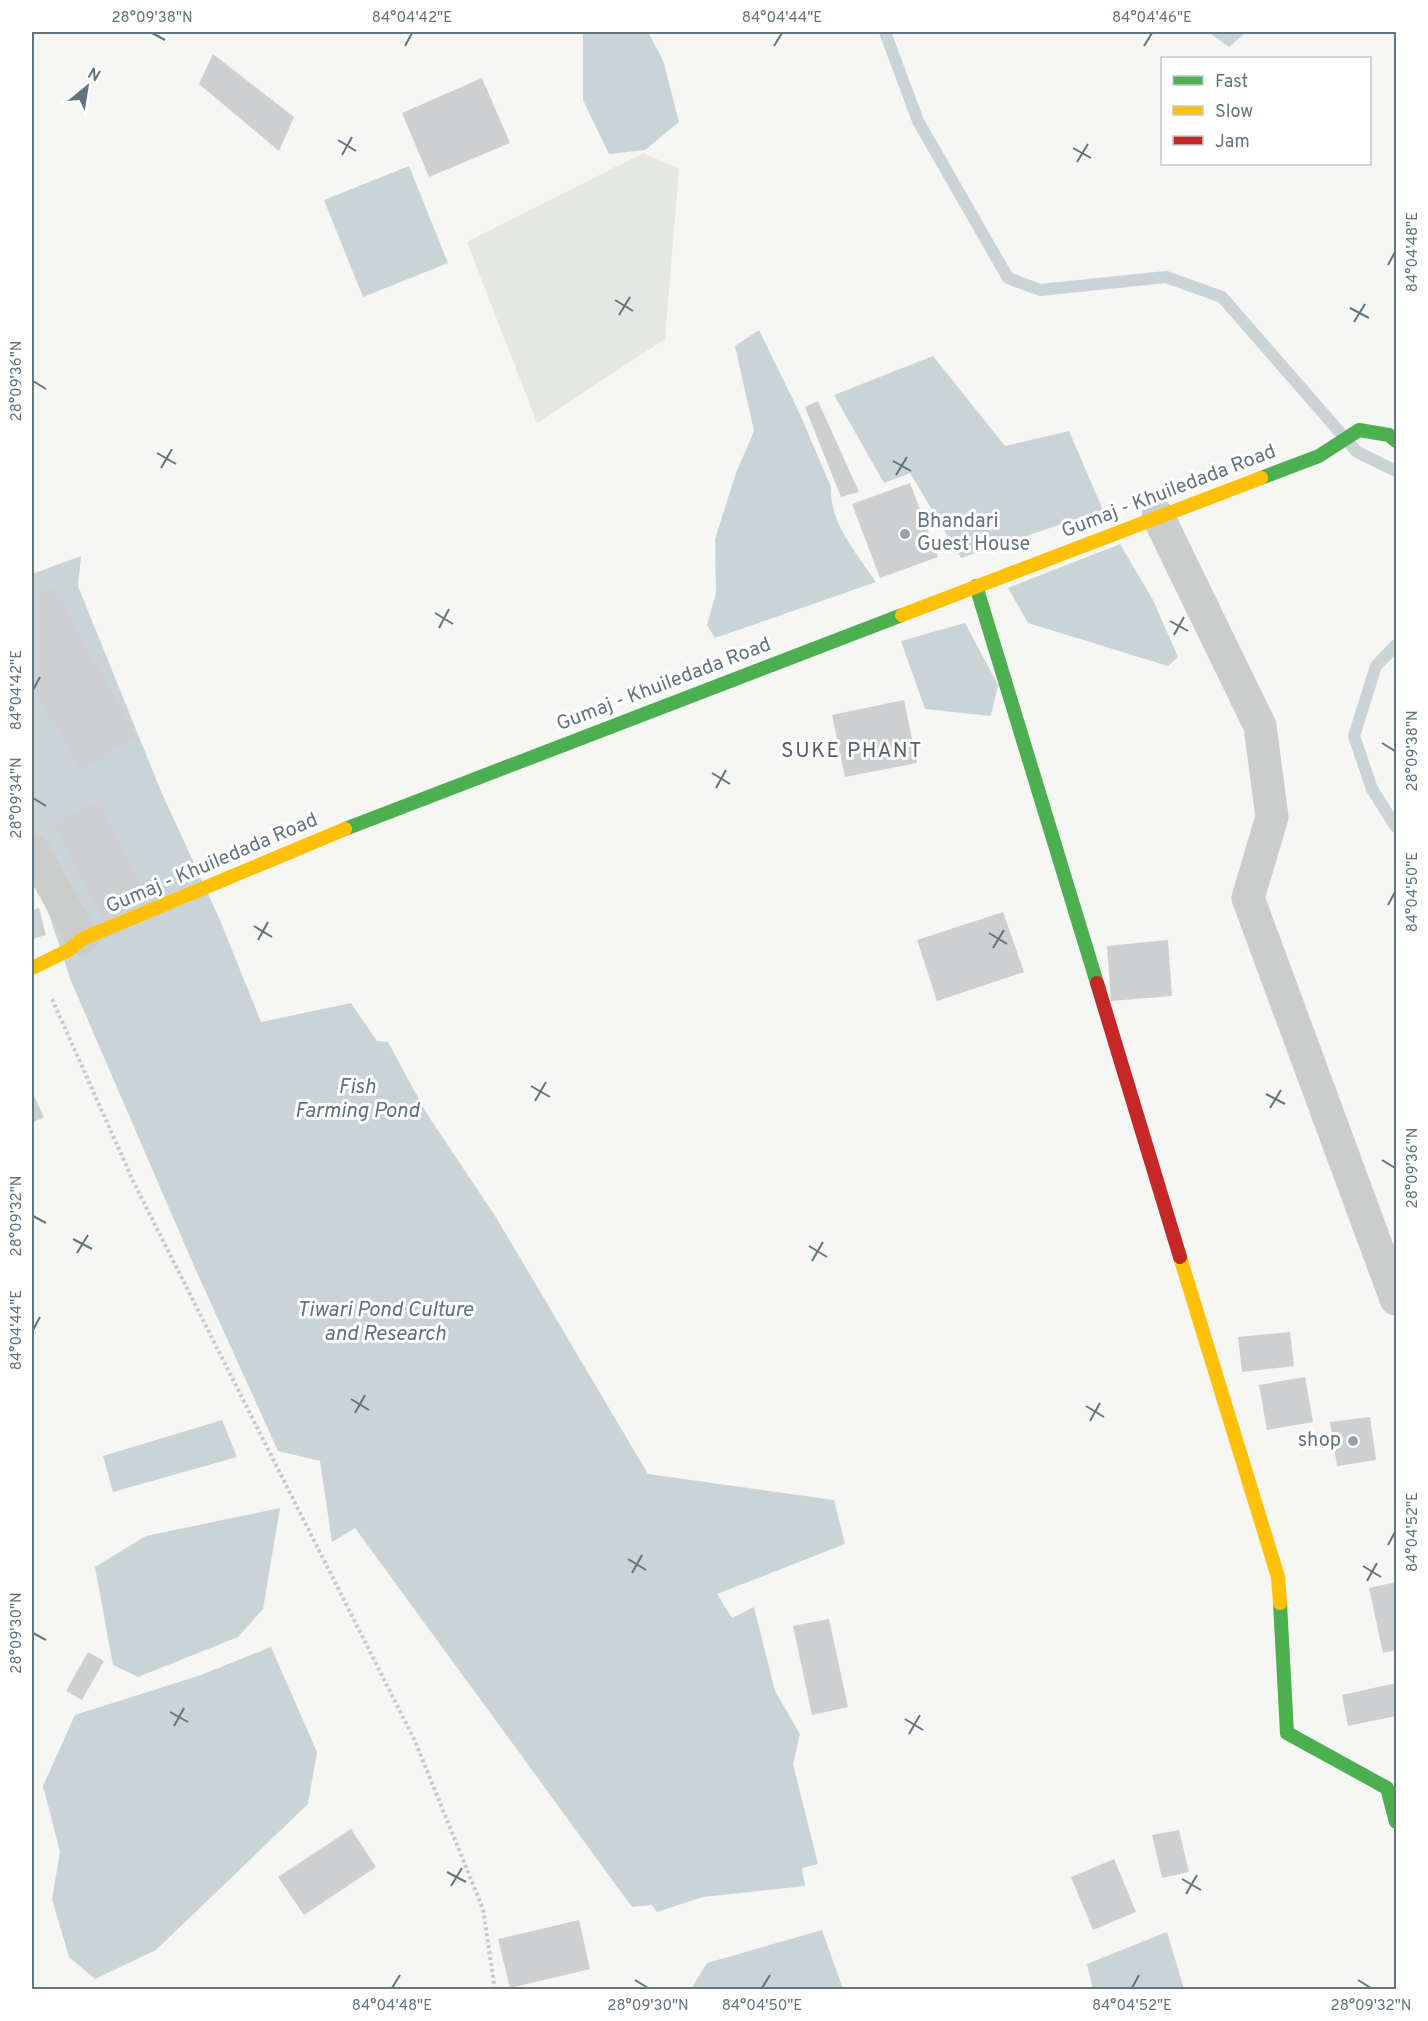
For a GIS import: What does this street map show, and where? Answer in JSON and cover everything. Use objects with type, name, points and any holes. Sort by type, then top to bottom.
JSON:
[{"type":"street","name":"Gumaj - Khuiledada Road","points":[[34,967],[69,950],[82,939],[373,817],[1319,456],[1359,430],[1389,435],[1396,441]]},
{"type":"street","points":[[1158,516],[1260,726],[1272,817],[1248,898],[1396,1299]]},
{"type":"street","points":[[976,586],[1278,1577],[1287,1733],[1387,1788],[1396,1822]]},
{"type":"street","points":[[32,849],[82,939]]},
{"type":"path","points":[[34,967],[134,1183],[415,1741],[483,1908],[495,1989]]},
{"type":"shaded area","points":[[643,153],[679,169],[665,339],[537,423],[467,242]]},
{"type":"water","points":[[583,32],[648,32],[663,60],[679,122],[645,150],[609,154],[583,100]]},
{"type":"water","points":[[1208,32],[1246,32],[1229,47]]},
{"type":"water","points":[[409,166],[448,263],[363,297],[324,200]]},
{"type":"water","points":[[759,330],[799,412],[831,487],[839,525],[876,582],[715,638],[707,625],[716,593],[715,539],[736,473],[754,431],[735,346]]},
{"type":"water","points":[[933,356],[1005,446],[1069,431],[1103,510],[961,558],[910,473],[884,483],[834,395]]},
{"type":"water","points":[[1120,544],[1153,600],[1178,657],[1168,666],[1028,623],[1008,588]]},
{"type":"water","name":"Tiwari Pond Culture and Research","points":[[81,556],[78,586],[160,789],[220,920],[261,1022],[351,1003],[377,1041],[388,1042],[427,1114],[497,1219],[648,1474],[834,1500],[845,1544],[717,1594],[732,1618],[754,1607],[775,1691],[800,1734],[793,1764],[818,1864],[802,1868],[805,1886],[703,1897],[657,1912],[652,1905],[632,1907],[355,1528],[332,1542],[320,1461],[278,1451],[194,1266],[71,981],[32,863],[32,574]]},
{"type":"water","points":[[965,623],[998,685],[991,716],[925,709],[901,641]]},
{"type":"water","points":[[222,1420],[237,1457],[113,1492],[103,1456]]},
{"type":"water","points":[[280,1508],[263,1609],[238,1637],[138,1677],[113,1665],[95,1567],[146,1536]]},
{"type":"water","points":[[271,1647],[317,1752],[308,1804],[156,1950],[95,1979],[69,1957],[52,1899],[60,1852],[43,1786],[75,1715],[201,1675]]},
{"type":"water","points":[[822,1930],[843,1989],[691,1989],[707,1963]]},
{"type":"water","points":[[1167,1932],[1184,1989],[1093,1989],[1087,1964]]},
{"type":"building","points":[[213,54],[294,117],[279,151],[199,84]]},
{"type":"building","points":[[482,78],[510,143],[429,177],[402,113]]},
{"type":"building","points":[[818,401],[859,492],[841,497],[805,407]]},
{"type":"building","points":[[910,483],[938,557],[880,578],[852,504]]},
{"type":"building","points":[[53,588],[137,737],[80,769],[32,684],[32,601]]},
{"type":"building","points":[[904,700],[917,763],[845,777],[832,715]]},
{"type":"building","points":[[99,802],[149,898],[105,921],[54,825]]},
{"type":"building","points":[[39,908],[46,935],[32,939],[32,910]]},
{"type":"building","points":[[1003,912],[1024,972],[937,1001],[917,940]]},
{"type":"building","points":[[1168,940],[1172,996],[1111,1001],[1107,946]]},
{"type":"building","points":[[32,1092],[44,1117],[32,1123]]},
{"type":"building","points":[[1290,1332],[1294,1366],[1242,1372],[1238,1337]]},
{"type":"building","points":[[1305,1377],[1313,1422],[1267,1430],[1259,1385]]},
{"type":"building","name":"shop","points":[[1370,1417],[1376,1460],[1337,1466],[1330,1422]]},
{"type":"building","points":[[1396,1582],[1396,1650],[1383,1653],[1369,1588]]},
{"type":"building","points":[[829,1619],[848,1707],[812,1715],[793,1626]]},
{"type":"building","points":[[88,1652],[104,1661],[82,1700],[66,1691]]},
{"type":"building","points":[[1396,1683],[1396,1716],[1348,1726],[1342,1695]]},
{"type":"building","points":[[351,1829],[376,1867],[304,1915],[278,1877]]},
{"type":"building","points":[[1179,1830],[1189,1872],[1162,1878],[1152,1835]]},
{"type":"building","points":[[1114,1859],[1136,1912],[1093,1930],[1071,1877]]},
{"type":"building","points":[[579,1920],[590,1969],[510,1988],[498,1939]]},
{"type":"waterway","points":[[885,32],[918,121],[1008,278],[1040,290],[1166,277],[1222,297],[1357,452],[1396,471]]},
{"type":"waterway","points":[[1396,645],[1376,666],[1354,736],[1372,789],[1396,827]]},
{"type":"traffic: fast","points":[[1261,478],[1319,456],[1359,430],[1389,435],[1396,441]]},
{"type":"traffic: fast","points":[[976,586],[1097,983]]},
{"type":"traffic: fast","points":[[345,829],[902,615]]},
{"type":"traffic: fast","points":[[1280,1603],[1287,1733],[1387,1788],[1396,1822]]},
{"type":"traffic: slow","points":[[902,615],[1261,478]]},
{"type":"traffic: slow","points":[[32,968],[69,950],[82,939],[345,829]]},
{"type":"traffic: slow","points":[[1180,1257],[1278,1577],[1280,1603]]},
{"type":"traffic: jam","points":[[1097,983],[1180,1257]]},
{"type":"place","name":"Bhandari Guest House","points":[[905,534]]},
{"type":"place","name":"shop","points":[[1353,1441]]},
{"type":"district","name":"SUKE PHANT","points":[[852,751]]},
{"type":"water label","name":"Fish Farming Pond","points":[[357,1099]]}]
